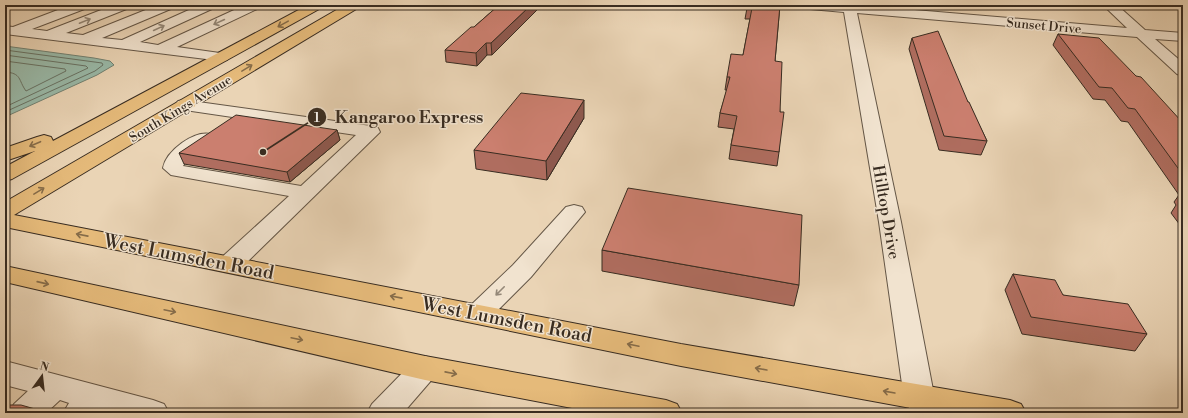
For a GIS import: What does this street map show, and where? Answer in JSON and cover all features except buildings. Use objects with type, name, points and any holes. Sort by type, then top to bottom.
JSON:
[{"type":"main road","name":"South Kings Avenue","points":[[5,175],[317,5]]},
{"type":"main road","name":"South Kings Avenue","points":[[5,211],[354,5]]},
{"type":"main road","points":[[5,155],[48,139],[185,67],[222,57]]},
{"type":"main road","name":"West Lumsden Road","points":[[5,220],[480,313],[924,406],[1010,413]]},
{"type":"main road","points":[[5,274],[425,368],[666,413]]},
{"type":"street","points":[[9,30],[84,5]]},
{"type":"street","points":[[49,36],[125,5]]},
{"type":"street","points":[[85,40],[169,5]]},
{"type":"street","points":[[123,45],[210,5]]},
{"type":"street","points":[[161,49],[254,5]]},
{"type":"street","name":"Sunset Drive","points":[[810,5],[849,7],[1183,37]]},
{"type":"street","points":[[1110,5],[1183,71]]},
{"type":"street","name":"Hilltop Drive","points":[[849,7],[924,406]]},
{"type":"street","points":[[9,30],[222,57]]},
{"type":"street","points":[[184,106],[371,132],[230,264]]},
{"type":"street","points":[[240,113],[176,158],[172,164],[173,168],[178,171],[306,193]]},
{"type":"street","points":[[480,313],[500,291],[522,271],[574,212]]},
{"type":"street","points":[[382,413],[425,368]]},
{"type":"street","points":[[10,380],[55,386],[87,405],[144,412]]},
{"type":"street","points":[[25,413],[55,386]]},
{"type":"water","points":[[5,46],[94,58],[110,61],[114,65],[97,75],[5,117],[5,92],[8,91],[9,87],[5,88]]},
{"type":"place","name":"Kangaroo Express","points":[[263,152]]}]
